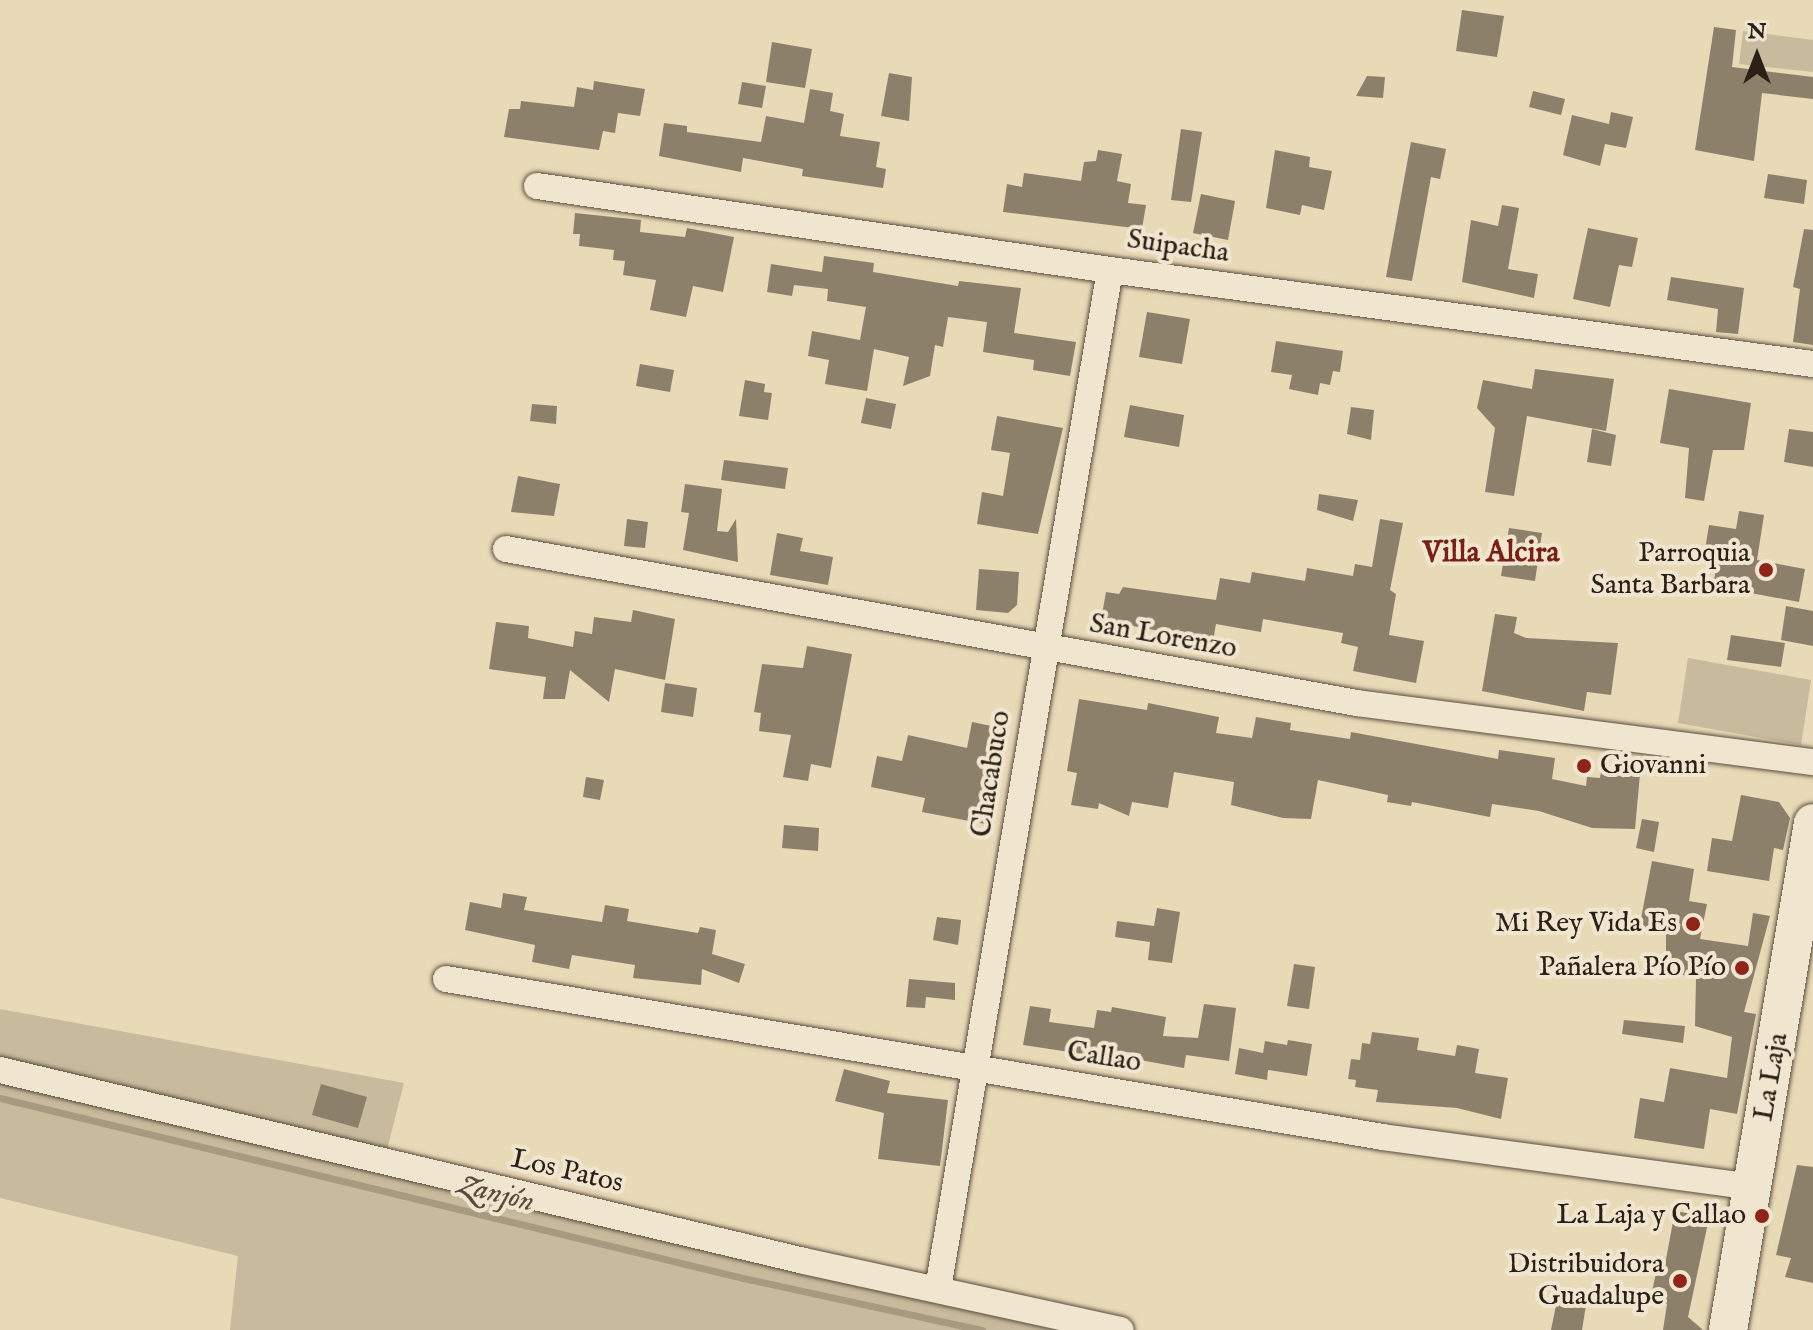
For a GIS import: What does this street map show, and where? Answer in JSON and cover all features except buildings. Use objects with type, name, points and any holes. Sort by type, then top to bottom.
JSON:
[{"type":"main road","name":"La Laja","points":[[1728,1330],[1813,823]]},
{"type":"street","name":"Suipacha","points":[[537,186],[1110,270],[1813,364]]},
{"type":"street","name":"Chacabuco","points":[[938,1289],[1110,270]]},
{"type":"street","name":"San Lorenzo","points":[[506,549],[1045,649],[1357,703],[1813,762]]},
{"type":"street","name":"Callao","points":[[446,979],[1383,1137],[1753,1187]]},
{"type":"street","name":"Los Patos","points":[[0,1070],[1121,1330]]},
{"type":"shaded area","points":[[1743,31],[1813,40],[1813,72],[1739,64]]},
{"type":"shaded area","points":[[1688,658],[1811,680],[1801,745],[1678,723]]},
{"type":"shaded area","points":[[0,1009],[404,1083],[381,1173],[1055,1330],[230,1330],[238,1256],[0,1198]]},
{"type":"waterway","name":"Zanjón","points":[[0,1098],[743,1278],[982,1330]]},
{"type":"place","name":"Parroquia Santa Barbara","points":[[1766,570]]},
{"type":"place","name":"Giovanni","points":[[1584,766]]},
{"type":"place","name":"Mi Rey Vida Es","points":[[1693,924]]},
{"type":"place","name":"Pañalera Pío Pío","points":[[1742,968]]},
{"type":"place","name":"La Laja y Callao","points":[[1762,1216]]},
{"type":"place","name":"Distribuidora Guadalupe","points":[[1680,1281]]},
{"type":"district","name":"Villa Alcira","points":[[1491,553]]}]
